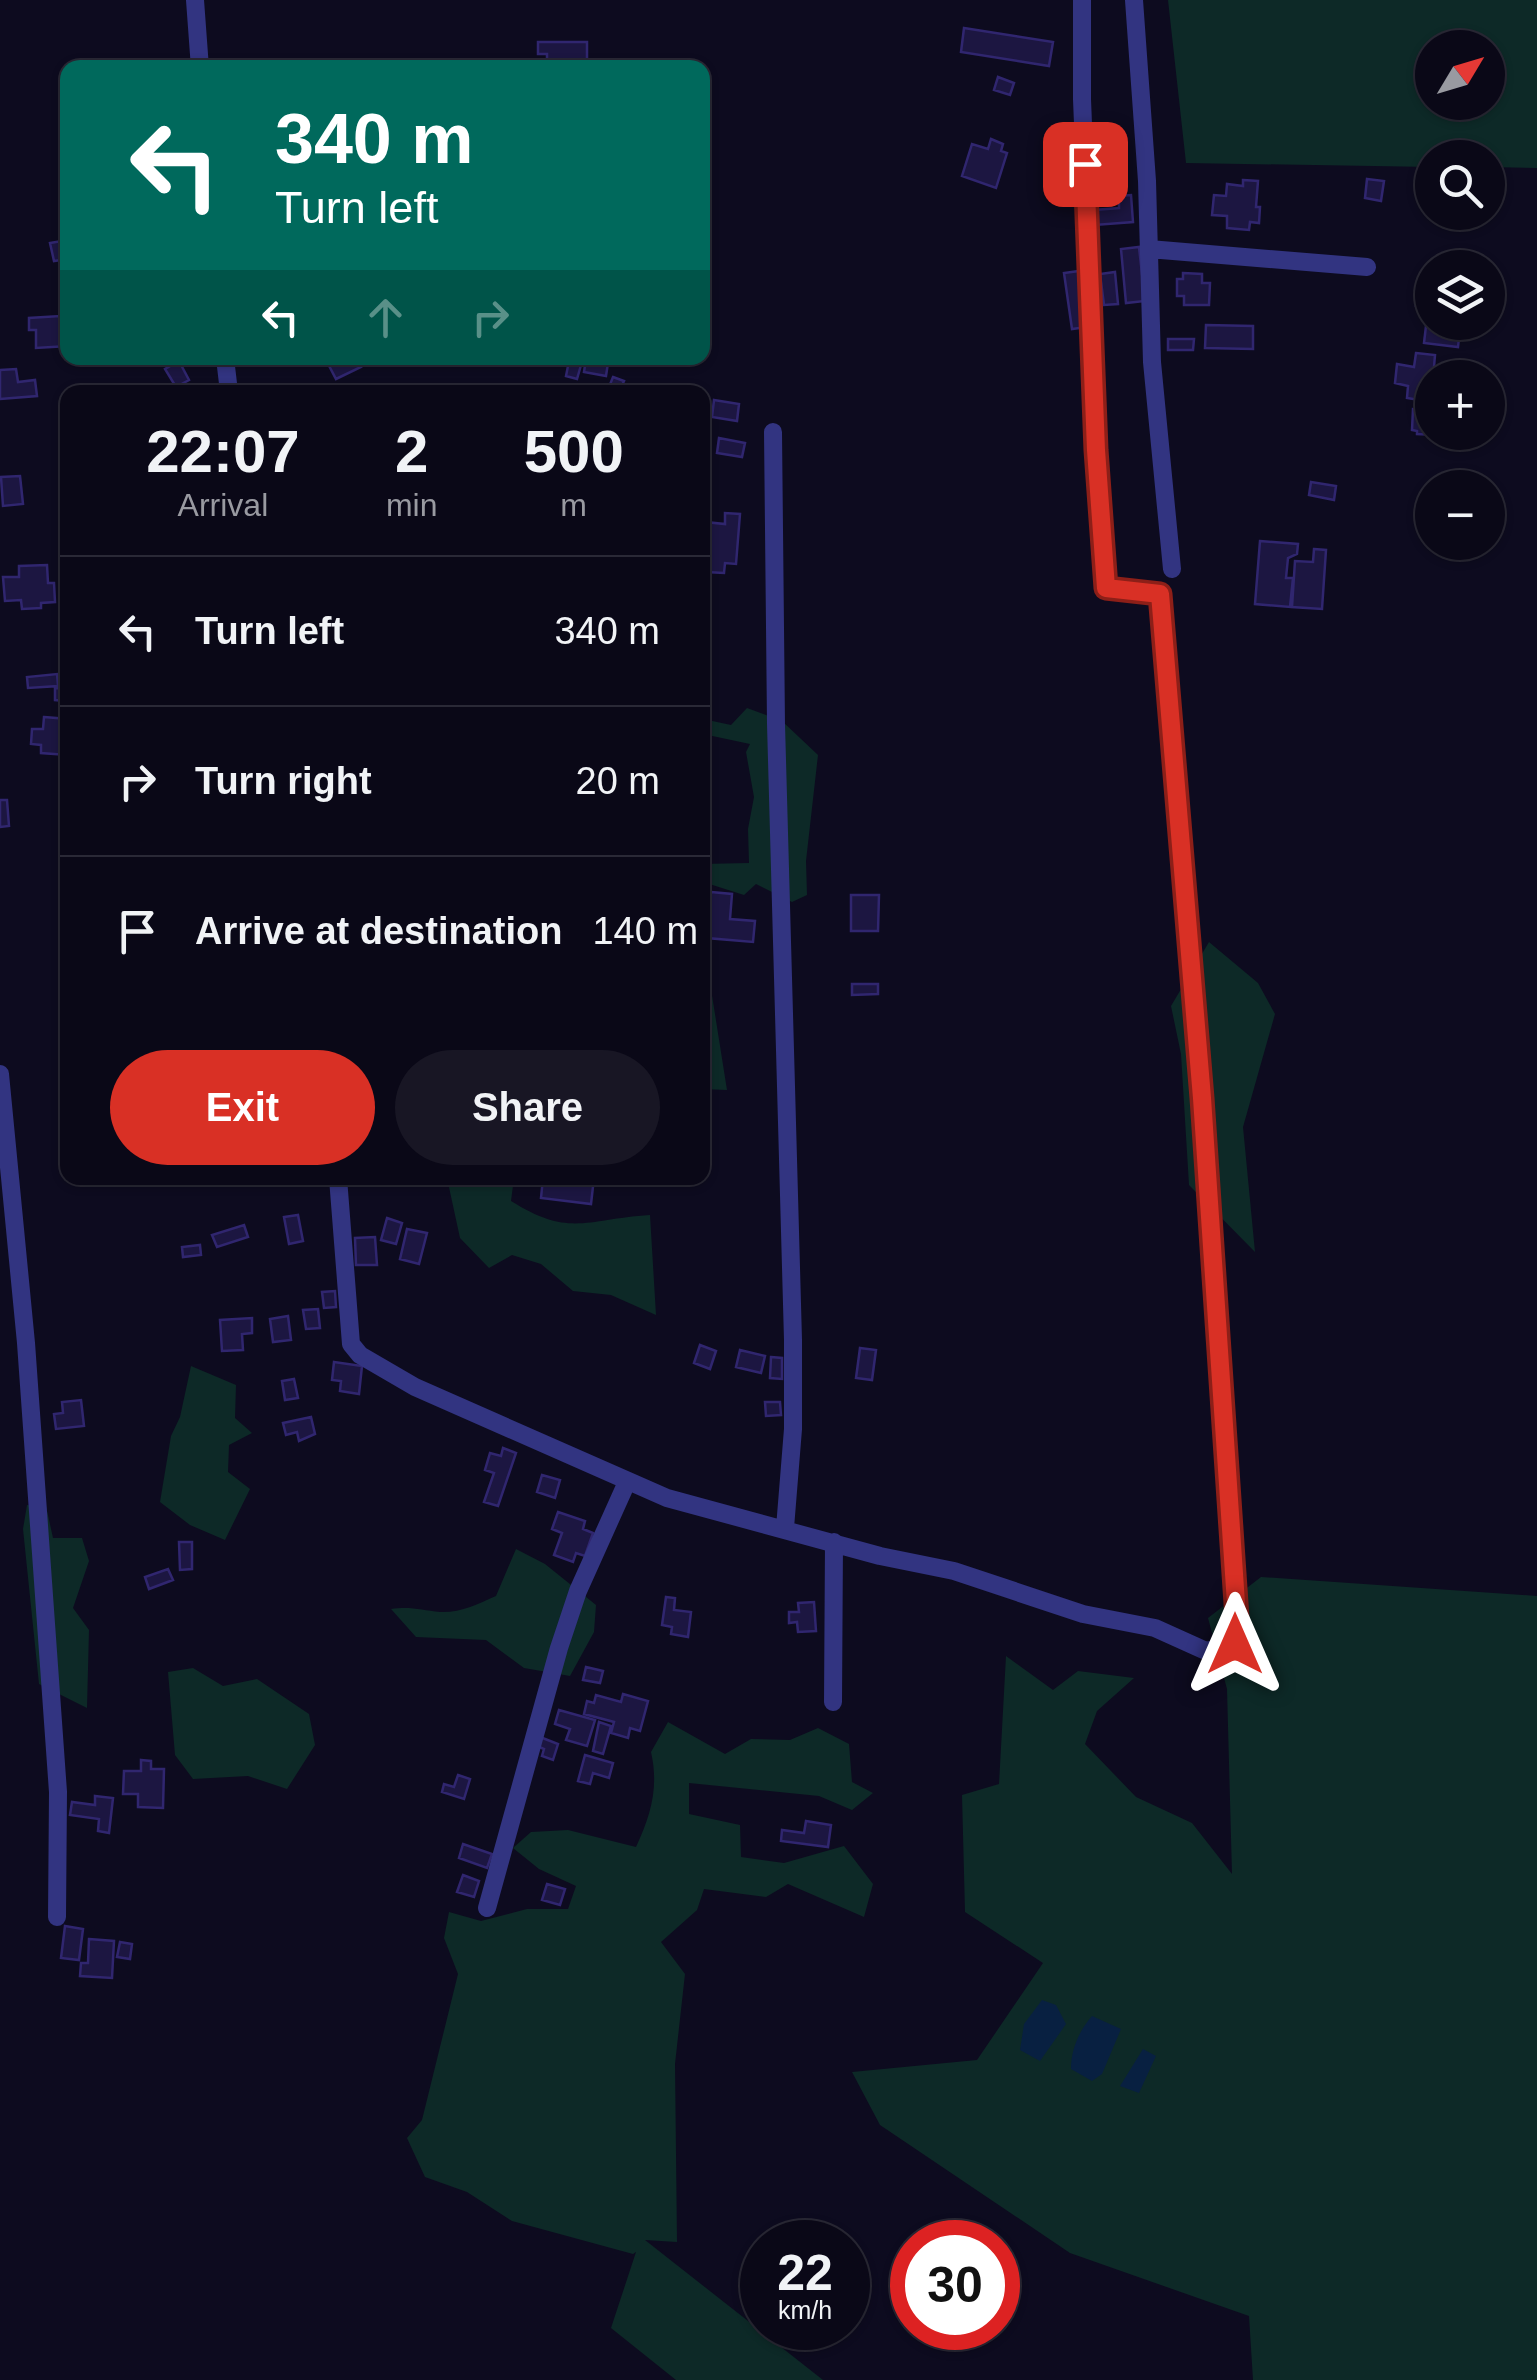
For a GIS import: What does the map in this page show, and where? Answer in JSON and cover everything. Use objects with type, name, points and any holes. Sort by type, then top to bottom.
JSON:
[{"type":"street","points":[[195,0],[199,60]]},
{"type":"street","points":[[339,1185],[351,1344],[360,1355],[415,1388],[667,1498],[954,1571],[1083,1614],[1154,1628],[1206,1651],[1235,1644],[1238,1633],[1202,1098],[1160,594],[1106,588],[1096,450],[1082,99],[1082,0]]},
{"type":"street","points":[[1134,0],[1150,249],[1152,362],[1172,569]]},
{"type":"street","points":[[1150,249],[1367,268]]},
{"type":"street","points":[[773,432],[793,1429],[785,1528]]},
{"type":"street","points":[[0,1074],[26,1342],[57,1773],[57,1917]]},
{"type":"street","points":[[487,1908],[578,1590],[627,1482]]},
{"type":"street","points":[[833,1702],[834,1542]]},
{"type":"green space","points":[[1168,0],[1537,0],[1537,168],[1505,167],[1505,140],[1415,140],[1415,167],[1186,163]]},
{"type":"green space","points":[[747,708],[782,721],[818,755],[806,861],[807,895],[792,902],[756,884],[744,895],[710,884],[710,864],[749,863],[748,829],[754,797],[746,752],[750,744],[710,735],[710,720],[731,725]]},
{"type":"green space","points":[[1209,942],[1258,983],[1275,1014],[1243,1127],[1255,1252],[1189,1185],[1181,1054],[1171,1006]]},
{"type":"green space","points":[[710,989],[711,989],[727,1090],[710,1089]]},
{"type":"green space","points":[[449,1185],[513,1185],[511,1201],[564,1223],[650,1215],[656,1315],[611,1295],[573,1291],[541,1264],[512,1255],[489,1268],[460,1238]]},
{"type":"green space","points":[[191,1366],[236,1385],[235,1418],[252,1433],[229,1445],[228,1472],[250,1489],[225,1540],[190,1525],[160,1502],[171,1436],[180,1417]]},
{"type":"green space","points":[[27,1505],[46,1506],[53,1538],[82,1538],[89,1561],[73,1608],[89,1630],[87,1708],[39,1684],[23,1529]]},
{"type":"green space","points":[[516,1549],[545,1564],[596,1605],[594,1632],[570,1676],[524,1668],[486,1640],[416,1637],[391,1609],[455,1611],[496,1596]]},
{"type":"green space","points":[[1261,1577],[1537,1596],[1537,2380],[1253,2380],[1249,2316],[1070,2253],[880,2125],[852,2072],[977,2060],[1043,1963],[965,1912],[962,1795],[999,1784],[1006,1656],[1053,1690],[1078,1671],[1134,1678],[1097,1711],[1085,1744],[1136,1797],[1192,1823],[1232,1874],[1227,1689],[1208,1618]]},
{"type":"green space","points":[[193,1668],[223,1686],[257,1679],[309,1714],[315,1745],[287,1789],[248,1776],[193,1779],[175,1755],[168,1672]]},
{"type":"green space","points":[[668,1722],[725,1754],[751,1739],[790,1740],[818,1728],[849,1744],[852,1782],[873,1793],[852,1810],[819,1796],[689,1783],[689,1814],[740,1825],[741,1857],[784,1863],[844,1846],[873,1884],[864,1917],[788,1884],[766,1897],[704,1889],[697,1910],[661,1942],[685,1974],[675,2064],[677,2242],[645,2240],[740,2315],[740,2350],[785,2350],[823,2380],[676,2380],[611,2328],[636,2252],[512,2221],[467,2192],[425,2177],[407,2138],[422,2120],[458,1974],[444,1938],[449,1912],[481,1921],[527,1909],[568,1909],[576,1886],[539,1869],[513,1848],[531,1832],[568,1830],[636,1847],[652,1801],[651,1752]]},
{"type":"water","points":[[1042,2000],[1056,2005],[1066,2024],[1040,2061],[1020,2050],[1024,2024]]},
{"type":"water","points":[[1092,2016],[1121,2029],[1102,2074],[1092,2081],[1071,2069],[1077,2041]]},
{"type":"water","points":[[1143,2049],[1156,2056],[1139,2093],[1120,2086]]},
{"type":"building","points":[[964,28],[1053,42],[1049,66],[961,52]]},
{"type":"building","points":[[538,42],[587,42],[587,60],[547,60],[547,54],[538,54]]},
{"type":"building","points":[[998,77],[1014,83],[1010,95],[994,90]]},
{"type":"building","points":[[991,139],[1003,144],[1001,151],[1007,153],[996,188],[962,176],[972,144],[988,149]]},
{"type":"building","points":[[1367,179],[1384,181],[1381,201],[1365,198]]},
{"type":"building","points":[[1243,180],[1258,181],[1259,223],[1250,222],[1249,230],[1227,228],[1227,216],[1212,215],[1214,195],[1226,196],[1227,184],[1243,186]]},
{"type":"building","points":[[1131,195],[1133,222],[1095,225],[1094,210],[1119,208],[1119,196]]},
{"type":"building","points":[[60,241],[60,260],[54,261],[50,243]]},
{"type":"building","points":[[1139,247],[1145,301],[1126,303],[1121,249]]},
{"type":"building","points":[[1079,271],[1087,327],[1072,329],[1064,273]]},
{"type":"building","points":[[1115,272],[1118,304],[1104,305],[1100,274]]},
{"type":"building","points":[[1183,273],[1202,274],[1202,283],[1210,283],[1209,305],[1184,305],[1184,296],[1177,296],[1177,279],[1183,279]]},
{"type":"building","points":[[60,316],[60,346],[36,348],[36,330],[29,330],[29,318]]},
{"type":"building","points":[[1206,325],[1253,326],[1253,349],[1205,348]]},
{"type":"building","points":[[1168,339],[1194,339],[1193,350],[1168,350]]},
{"type":"building","points":[[1424,340],[1459,340],[1458,347],[1424,343]]},
{"type":"building","points":[[1416,353],[1435,355],[1435,360],[1415,360]]},
{"type":"building","points":[[1415,360],[1415,399],[1407,398],[1408,386],[1395,383],[1397,364],[1414,367]]},
{"type":"building","points":[[181,365],[189,380],[175,385],[165,369]]},
{"type":"building","points":[[329,365],[361,367],[336,379]]},
{"type":"building","points":[[565,365],[581,365],[577,379],[566,376]]},
{"type":"building","points":[[585,365],[608,365],[606,376],[584,372]]},
{"type":"building","points":[[16,369],[18,382],[35,380],[37,396],[0,399],[0,370]]},
{"type":"building","points":[[613,377],[624,381],[622,385],[610,385]]},
{"type":"building","points":[[714,400],[739,404],[737,421],[712,417]]},
{"type":"building","points":[[719,438],[745,443],[742,457],[717,453]]},
{"type":"building","points":[[20,476],[23,504],[3,506],[1,477]]},
{"type":"building","points":[[1311,482],[1336,486],[1334,500],[1309,495]]},
{"type":"building","points":[[725,513],[740,514],[736,564],[725,563],[724,573],[710,572],[710,522],[725,524]]},
{"type":"building","points":[[1260,541],[1298,544],[1297,554],[1288,558],[1286,578],[1293,578],[1290,607],[1255,604]]},
{"type":"building","points":[[1314,549],[1326,550],[1322,609],[1292,607],[1295,561],[1313,562]]},
{"type":"building","points":[[47,565],[48,583],[54,583],[55,602],[22,609],[21,600],[5,601],[3,577],[19,577],[19,566]]},
{"type":"building","points":[[57,674],[58,686],[28,688],[27,677]]},
{"type":"building","points":[[44,717],[60,718],[60,754],[41,753],[41,745],[31,744],[32,729],[43,729]]},
{"type":"building","points":[[0,800],[7,800],[9,826],[0,827]]},
{"type":"building","points":[[711,892],[732,894],[730,919],[755,921],[753,942],[710,938]]},
{"type":"building","points":[[851,895],[879,895],[878,931],[851,931]]},
{"type":"building","points":[[852,984],[878,984],[878,994],[852,995]]},
{"type":"building","points":[[542,1185],[593,1185],[591,1204],[541,1198]]},
{"type":"building","points":[[298,1215],[303,1241],[289,1244],[284,1217]]},
{"type":"building","points":[[387,1218],[402,1223],[396,1244],[381,1240]]},
{"type":"building","points":[[244,1225],[248,1237],[217,1247],[212,1235]]},
{"type":"building","points":[[407,1229],[427,1233],[419,1264],[400,1259]]},
{"type":"building","points":[[375,1237],[377,1265],[356,1265],[355,1238]]},
{"type":"building","points":[[200,1245],[201,1255],[183,1257],[182,1247]]},
{"type":"building","points":[[335,1291],[336,1307],[324,1308],[322,1292]]},
{"type":"building","points":[[318,1309],[320,1328],[306,1329],[303,1310]]},
{"type":"building","points":[[288,1316],[291,1340],[273,1342],[270,1319]]},
{"type":"building","points":[[252,1318],[252,1333],[242,1334],[243,1350],[222,1351],[220,1320]]},
{"type":"building","points":[[700,1345],[716,1351],[710,1369],[694,1363]]},
{"type":"building","points":[[860,1348],[876,1350],[872,1380],[856,1378]]},
{"type":"building","points":[[740,1350],[765,1356],[761,1373],[736,1367]]},
{"type":"building","points":[[771,1357],[782,1358],[782,1379],[770,1378]]},
{"type":"building","points":[[334,1362],[362,1366],[359,1394],[340,1391],[341,1381],[332,1380]]},
{"type":"building","points":[[294,1379],[298,1398],[285,1400],[282,1381]]},
{"type":"building","points":[[81,1400],[84,1426],[56,1429],[54,1414],[63,1413],[62,1402]]},
{"type":"building","points":[[765,1402],[780,1402],[781,1415],[766,1416]]},
{"type":"building","points":[[311,1417],[315,1434],[299,1441],[297,1432],[286,1435],[283,1423]]},
{"type":"building","points":[[503,1448],[516,1453],[498,1506],[484,1502],[494,1473],[485,1470],[490,1453],[501,1456]]},
{"type":"building","points":[[542,1475],[560,1480],[555,1498],[537,1492]]},
{"type":"building","points":[[558,1512],[585,1521],[583,1529],[593,1533],[585,1556],[576,1553],[573,1562],[554,1555],[562,1533],[552,1529]]},
{"type":"building","points":[[179,1542],[192,1542],[192,1569],[180,1570]]},
{"type":"building","points":[[168,1569],[173,1580],[149,1589],[145,1577]]},
{"type":"building","points":[[666,1597],[675,1598],[674,1610],[691,1612],[688,1637],[671,1634],[672,1627],[662,1625]]},
{"type":"building","points":[[814,1602],[816,1631],[798,1632],[797,1622],[789,1623],[789,1612],[799,1612],[798,1603]]},
{"type":"building","points":[[586,1667],[603,1671],[600,1683],[583,1680]]},
{"type":"building","points":[[623,1694],[648,1701],[640,1731],[630,1728],[628,1738],[611,1733],[614,1722],[584,1714],[587,1701],[594,1703],[596,1695],[621,1702]]},
{"type":"building","points":[[559,1710],[595,1720],[587,1746],[566,1740],[570,1729],[555,1724]]},
{"type":"building","points":[[599,1722],[611,1726],[603,1754],[593,1751]]},
{"type":"building","points":[[540,1737],[558,1744],[553,1760],[542,1756],[544,1749],[537,1746]]},
{"type":"building","points":[[585,1755],[613,1763],[609,1778],[593,1773],[590,1784],[578,1781]]},
{"type":"building","points":[[141,1760],[151,1761],[151,1769],[164,1769],[163,1808],[138,1807],[138,1794],[123,1794],[124,1771],[141,1771]]},
{"type":"building","points":[[458,1775],[470,1779],[464,1799],[442,1792],[444,1784],[454,1787]]},
{"type":"building","points":[[95,1796],[113,1798],[109,1833],[98,1831],[99,1819],[70,1815],[72,1802],[95,1805]]},
{"type":"building","points":[[806,1821],[831,1825],[828,1847],[781,1841],[782,1830],[804,1833]]},
{"type":"building","points":[[463,1844],[492,1854],[487,1868],[459,1858]]},
{"type":"building","points":[[463,1875],[479,1881],[474,1897],[457,1892]]},
{"type":"building","points":[[547,1884],[565,1889],[560,1905],[542,1900]]},
{"type":"building","points":[[65,1926],[83,1929],[79,1960],[61,1958]]},
{"type":"building","points":[[89,1939],[114,1941],[112,1978],[80,1976],[81,1963],[88,1963]]},
{"type":"building","points":[[120,1942],[132,1944],[130,1959],[117,1957]]},
{"type":"route","points":[[1085,164],[1096,450],[1106,588],[1160,594],[1202,1098],[1238,1633],[1235,1644]]}]
